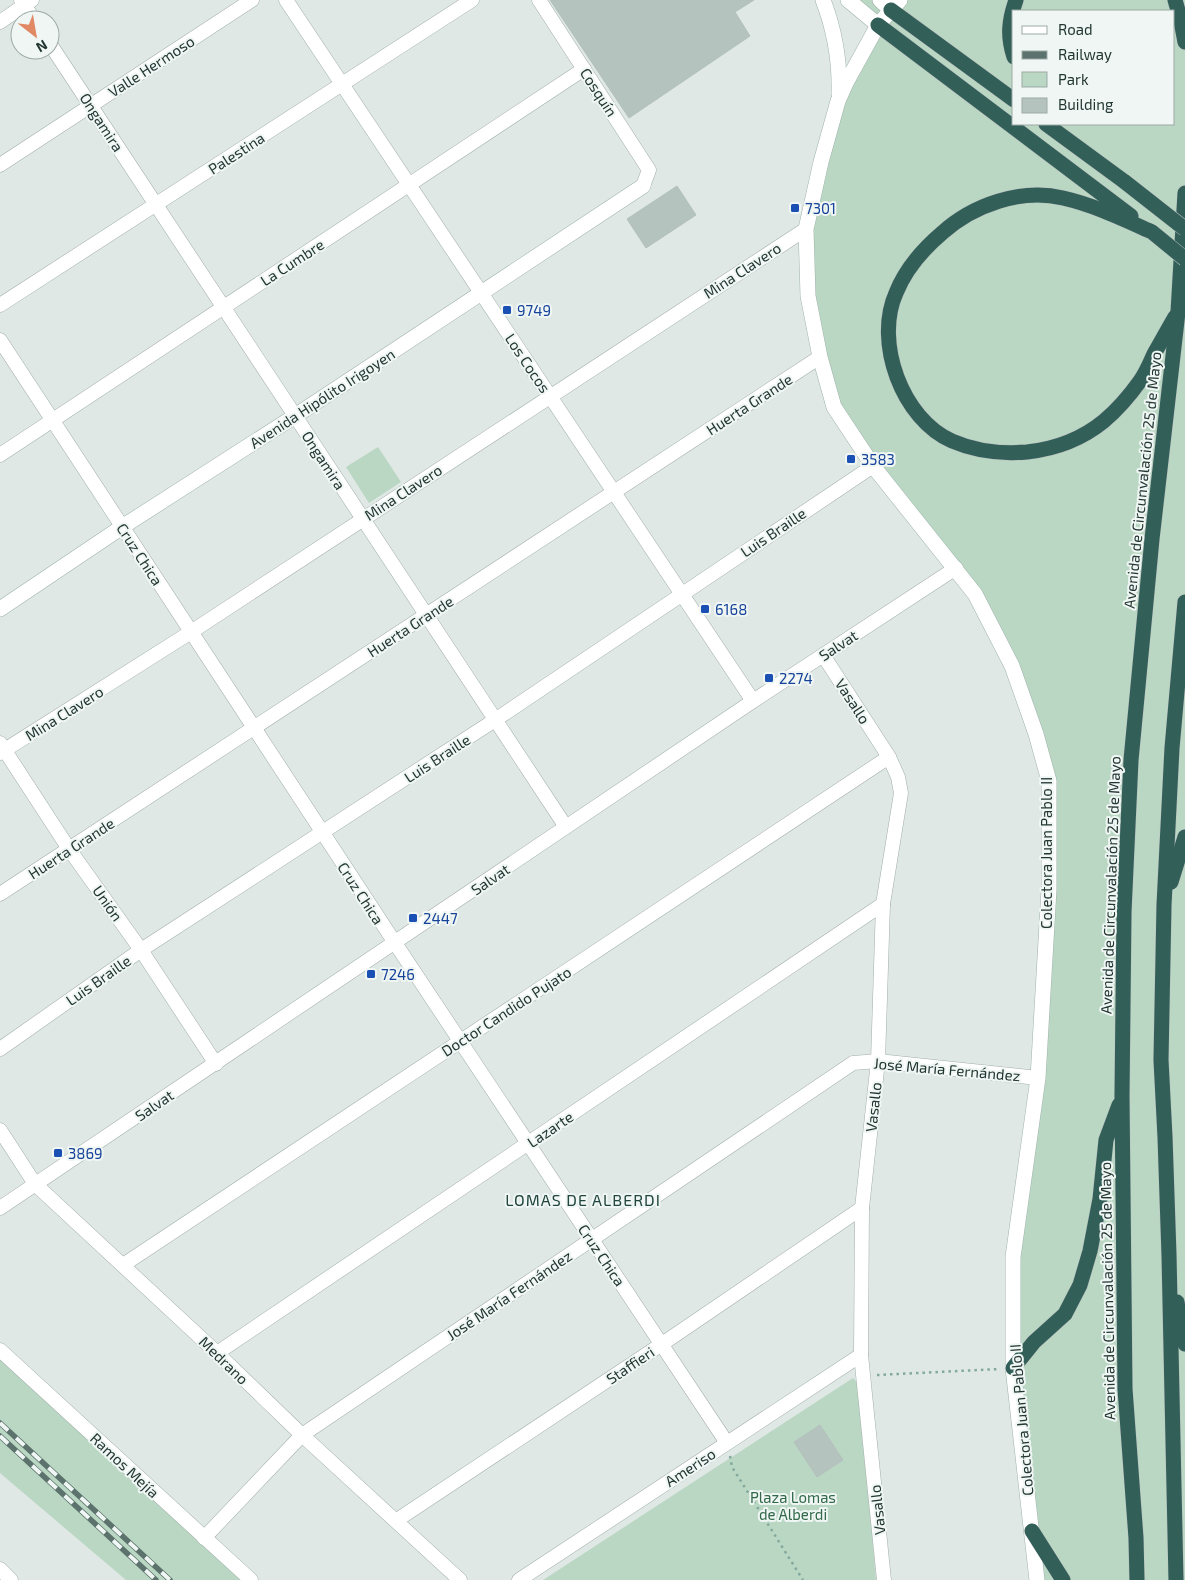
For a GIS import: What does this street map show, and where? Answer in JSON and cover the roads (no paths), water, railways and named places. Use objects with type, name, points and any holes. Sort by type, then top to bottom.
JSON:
[{"type":"highway","points":[[1175,0],[1185,42]]},
{"type":"highway","points":[[890,3],[1012,98]]},
{"type":"highway","points":[[1012,11],[1009,20],[1012,52]]},
{"type":"highway","points":[[878,24],[1185,259]]},
{"type":"highway","points":[[1047,125],[1185,228]]},
{"type":"highway","points":[[1058,125],[1077,146]]},
{"type":"highway","name":"Avenida de Circunvalación 25 de Mayo","points":[[1137,1580],[1136,1538],[1125,1390],[1122,1096],[1124,912],[1131,760],[1152,539],[1178,312],[1185,193]]},
{"type":"highway","points":[[1152,232],[1100,209],[1061,197],[1030,196],[1001,199],[977,209],[948,227],[926,247],[907,270],[895,294],[889,324],[890,350],[896,375],[906,398],[925,422],[950,440],[978,449],[1010,453],[1046,450],[1079,437],[1103,421],[1124,400],[1141,380],[1178,312]]},
{"type":"highway","points":[[1176,1580],[1169,1255],[1161,1060],[1164,905],[1172,748],[1185,602]]},
{"type":"highway","points":[[1164,905],[1185,837]]},
{"type":"highway","points":[[1013,1368],[1034,1342],[1065,1314],[1080,1285],[1090,1251],[1100,1199],[1106,1140],[1122,1096]]},
{"type":"highway","points":[[1169,1255],[1185,1344]]},
{"type":"highway","points":[[1032,1531],[1063,1580]]},
{"type":"main road","points":[[823,0],[830,19],[836,46],[839,74],[838,101]]},
{"type":"main road","points":[[848,0],[878,24]]},
{"type":"main road","name":"Colectora Juan Pablo II","points":[[890,3],[838,101],[821,162],[806,229],[808,296],[820,357],[834,407],[873,466],[975,594],[1012,666],[1036,734],[1049,781],[1049,889],[1038,1078],[1013,1257],[1013,1368],[1037,1580]]},
{"type":"main road","name":"Avenida Hipólito Irigoyen","points":[[0,609],[122,527],[295,416],[644,186]]},
{"type":"street","name":"Valle Hermoso","points":[[0,166],[252,0]]},
{"type":"street","name":"Los Cocos","points":[[286,0],[753,701]]},
{"type":"street","name":"Palestina","points":[[0,305],[472,0]]},
{"type":"street","name":"Cosquín","points":[[539,0],[649,170],[644,186]]},
{"type":"street","points":[[0,22],[26,2]]},
{"type":"street","name":"Ongamira","points":[[60,59],[566,827]]},
{"type":"street","name":"La Cumbre","points":[[0,455],[584,69]]},
{"type":"street","name":"Mina Clavero","points":[[2,749],[191,632],[362,518],[806,229]]},
{"type":"street","name":"Cruz Chica","points":[[0,340],[394,943],[727,1443]]},
{"type":"street","name":"Huerta Grande","points":[[0,894],[820,357]]},
{"type":"street","name":"Luis Braille","points":[[0,1049],[141,950],[495,720],[873,466]]},
{"type":"street","name":"Salvat","points":[[0,1208],[753,701],[956,568]]},
{"type":"street","name":"Vasallo","points":[[823,655],[889,758],[898,777],[901,792],[883,904],[878,1061],[862,1208],[861,1355],[884,1580]]},
{"type":"street","name":"Unión","points":[[2,749],[69,849],[141,950],[216,1064]]},
{"type":"street","name":"Doctor Candido Pujato","points":[[123,1265],[889,758]]},
{"type":"street","name":"Lazarte","points":[[217,1353],[883,904]]},
{"type":"street","name":"José María Fernández","points":[[204,1538],[302,1435],[853,1063],[878,1061],[1038,1078]]},
{"type":"street","name":"Medrano","points":[[0,1130],[36,1184],[302,1435],[397,1520],[460,1580]]},
{"type":"street","name":"Staffieri","points":[[397,1520],[662,1344],[862,1208]]},
{"type":"street","name":"Ramos Mejía","points":[[0,1350],[251,1580]]},
{"type":"street","name":"Ameriso","points":[[519,1580],[861,1355]]},
{"type":"street","points":[[0,1569],[11,1580]]},
{"type":"railway","points":[[0,1423],[170,1580]]},
{"type":"railway","points":[[0,1436],[156,1580]]},
{"type":"place","name":"7301","points":[[795,208]]},
{"type":"place","name":"9749","points":[[507,310]]},
{"type":"place","name":"3583","points":[[851,459]]},
{"type":"place","name":"6168","points":[[705,609]]},
{"type":"place","name":"2274","points":[[769,678]]},
{"type":"place","name":"2447","points":[[413,918]]},
{"type":"place","name":"7246","points":[[371,974]]},
{"type":"place","name":"3869","points":[[58,1153]]},
{"type":"district","name":"LOMAS DE ALBERDI","points":[[583,1199]]},
{"type":"park label","name":"Plaza Lomas de Alberdi","points":[[793,1506]]}]
